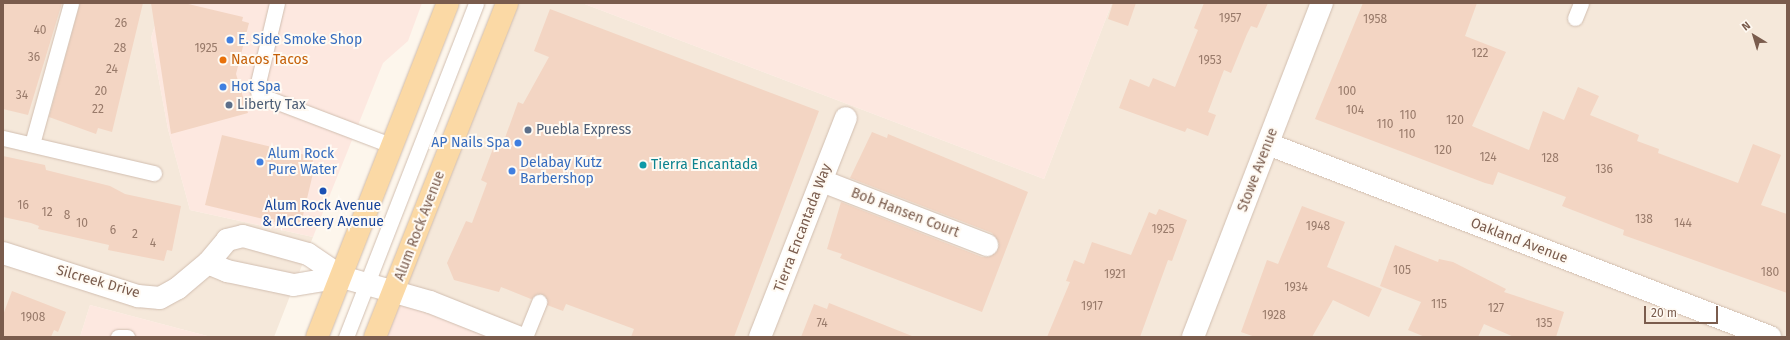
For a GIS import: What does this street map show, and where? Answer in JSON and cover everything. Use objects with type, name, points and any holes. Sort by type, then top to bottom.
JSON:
[{"type":"main road","points":[[317,337],[342,277],[448,3]]},
{"type":"main road","name":"Alum Rock Avenue","points":[[376,337],[507,3]]},
{"type":"street","name":"Stowe Avenue","points":[[1193,337],[1322,3]]},
{"type":"street","name":"Tierra Encantada Way","points":[[760,337],[846,118]]},
{"type":"street","name":"Oakland Avenue","points":[[1268,144],[1770,337]]},
{"type":"street","name":"Bob Hansen Court","points":[[822,181],[987,245]]},
{"type":"street","name":"Silcreek Drive","points":[[3,253],[138,296],[160,298],[178,288],[208,263],[227,240],[243,236],[308,254],[342,277]]},
{"type":"street","points":[[208,263],[227,271],[294,285],[342,277],[394,292],[518,337]]},
{"type":"lane","points":[[32,144],[71,3]]},
{"type":"lane","points":[[277,3],[256,87],[259,95],[393,146]]},
{"type":"lane","name":"Alum Rock Avenue","points":[[346,337],[368,284],[476,3]]},
{"type":"lane","points":[[1575,18],[1581,3]]},
{"type":"lane","points":[[3,138],[154,173]]},
{"type":"lane","points":[[525,337],[539,302]]},
{"type":"lane","points":[[118,337],[127,337]]},
{"type":"shaded area","points":[[3,3],[162,3],[151,38],[168,129],[190,210],[313,237],[274,337],[211,337],[90,305],[80,337],[3,337]]},
{"type":"shaded area","points":[[162,3],[422,3],[408,41],[383,63],[313,237],[190,210],[168,129],[151,38]]},
{"type":"shaded area","points":[[517,3],[582,3],[1044,179],[1112,3],[1787,3],[1787,337],[493,337],[405,288]]},
{"type":"shaded area","points":[[582,3],[1112,3],[1044,179]]},
{"type":"shaded area","points":[[405,288],[493,337],[386,337]]},
{"type":"shaded area","points":[[90,305],[211,337],[80,337]]},
{"type":"building","points":[[3,3],[62,3],[28,115],[3,109]]},
{"type":"building","points":[[80,3],[143,3],[112,132],[98,128],[96,134],[49,117]]},
{"type":"building","points":[[151,3],[184,3],[243,17],[242,21],[249,23],[236,74],[248,113],[171,134]]},
{"type":"building","points":[[1113,3],[1136,3],[1128,26],[1108,19]]},
{"type":"building","points":[[1204,3],[1268,3],[1257,28],[1251,26],[1231,73],[1224,70],[1208,112],[1216,115],[1208,136],[1187,128],[1185,132],[1119,108],[1130,79],[1149,87],[1153,78],[1175,87],[1198,30],[1194,28]]},
{"type":"building","points":[[1363,3],[1477,3],[1465,36],[1506,52],[1472,126],[1529,150],[1543,111],[1564,120],[1578,87],[1599,96],[1590,115],[1639,135],[1637,141],[1659,149],[1658,153],[1738,183],[1753,144],[1781,155],[1761,205],[1787,214],[1787,293],[1623,235],[1624,230],[1562,206],[1566,197],[1498,172],[1493,185],[1485,183],[1315,119]]},
{"type":"building","name":"Tierra Encantada","points":[[550,9],[819,111],[734,337],[631,337],[634,329],[566,304],[563,311],[547,305],[542,294],[531,299],[501,287],[499,292],[454,280],[447,263],[466,221],[472,223],[487,183],[481,180],[494,146],[501,149],[518,102],[523,104],[549,57],[534,51]]},
{"type":"building","points":[[872,132],[887,138],[888,134],[1028,192],[982,312],[840,258],[842,254],[827,249],[841,202],[982,257],[989,257],[998,250],[999,243],[992,233],[850,178]]},
{"type":"building","points":[[222,135],[314,157],[312,164],[315,165],[300,228],[205,205]]},
{"type":"building","points":[[3,156],[45,165],[46,170],[110,186],[125,194],[181,206],[172,251],[167,250],[164,261],[108,250],[109,245],[38,229],[39,226],[31,223],[3,217]]},
{"type":"building","points":[[1302,206],[1345,222],[1327,267],[1382,289],[1369,317],[1333,300],[1312,337],[1255,337],[1241,332],[1267,260],[1278,264]]},
{"type":"building","points":[[1159,209],[1187,220],[1172,261],[1168,260],[1140,337],[1047,337],[1070,282],[1066,281],[1074,260],[1084,264],[1092,242],[1131,255],[1149,212],[1156,215]]},
{"type":"building","points":[[1395,245],[1438,262],[1439,259],[1453,262],[1506,289],[1504,292],[1564,312],[1556,337],[1514,337],[1484,324],[1478,337],[1425,337],[1408,330],[1421,302],[1380,286]]},
{"type":"building","points":[[12,291],[66,312],[58,332],[54,330],[51,337],[3,337],[3,315]]},
{"type":"building","points":[[829,303],[912,337],[801,337],[814,304],[827,309]]},
{"type":"place","name":"E. Side Smoke Shop","points":[[230,40]]},
{"type":"place","name":"Nacos Tacos","points":[[223,60]]},
{"type":"place","name":"Hot Spa","points":[[223,87]]},
{"type":"place","name":"Liberty Tax","points":[[229,105]]},
{"type":"place","name":"Puebla Express","points":[[528,130]]},
{"type":"place","name":"AP Nails Spa","points":[[518,143]]},
{"type":"place","name":"Alum Rock Pure Water","points":[[260,162]]},
{"type":"place","name":"Tierra Encantada","points":[[643,165]]},
{"type":"place","name":"Delabay Kutz Barbershop","points":[[512,171]]},
{"type":"place","name":"Alum Rock Avenue & McCreery Avenue","points":[[323,191]]}]
